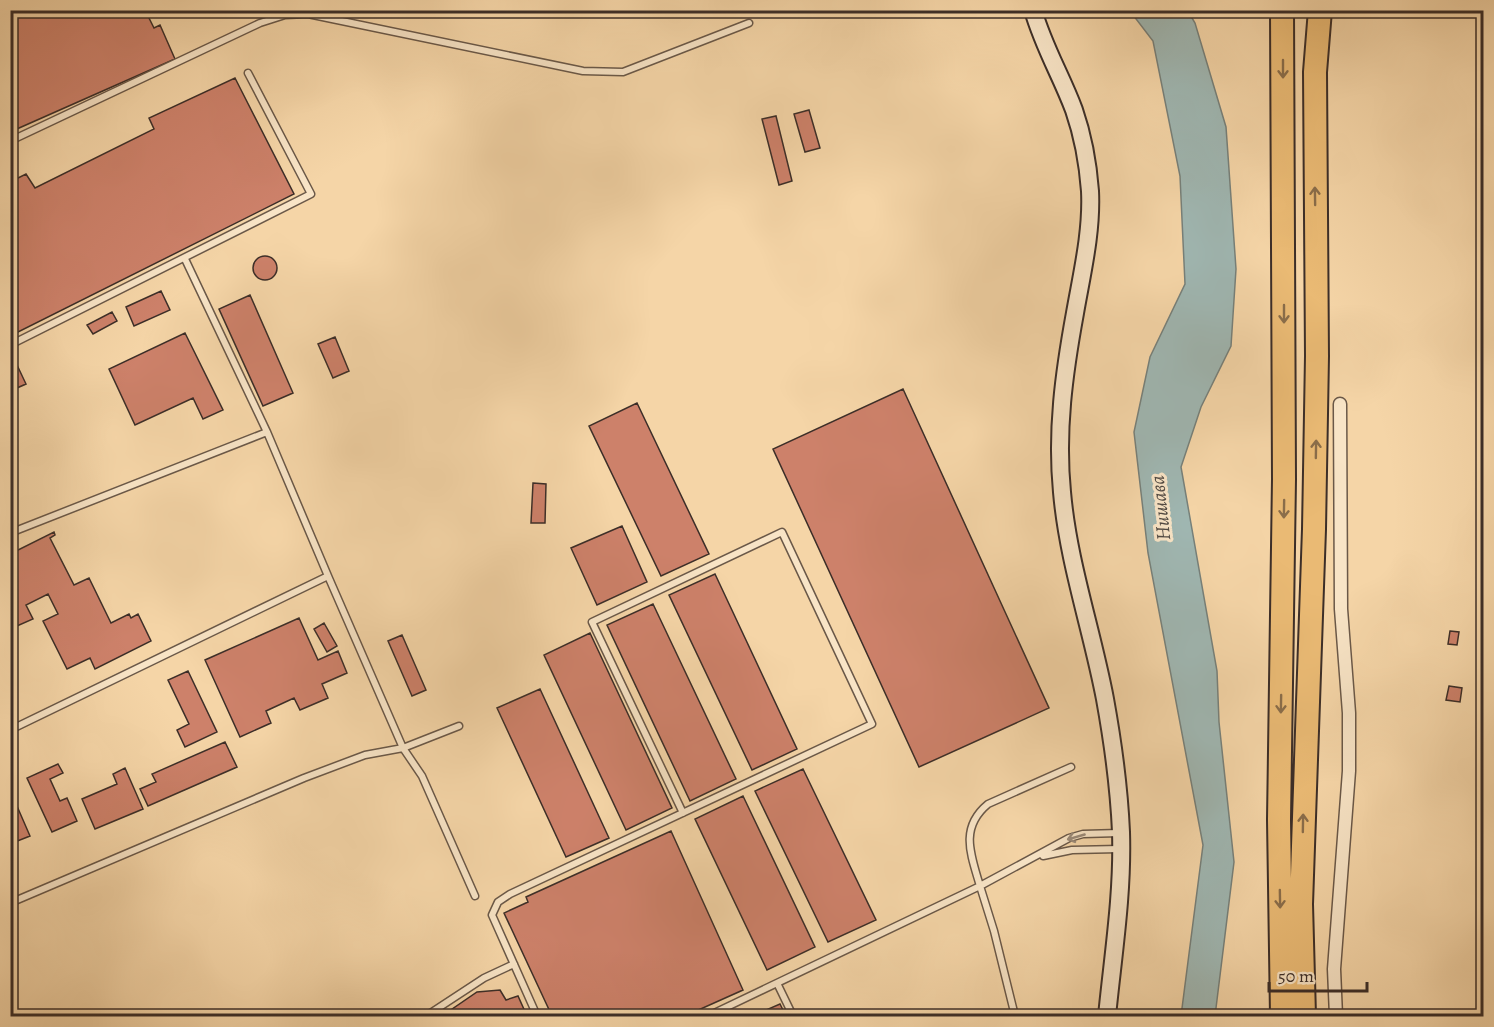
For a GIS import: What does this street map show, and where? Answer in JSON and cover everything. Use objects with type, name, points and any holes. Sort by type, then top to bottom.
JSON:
[{"type":"highway","points":[[1282,10],[1284,479],[1279,820],[1282,1017]]},
{"type":"highway","points":[[1304,1017],[1301,904],[1314,529],[1317,356],[1315,72],[1320,10]]},
{"type":"main road","points":[[1033,10],[1043,46],[1074,111],[1088,169],[1089,238],[1062,398],[1060,467],[1068,536],[1106,710],[1118,793],[1121,841],[1116,945],[1107,1017]]},
{"type":"street","points":[[1336,1017],[1334,969],[1349,748],[1346,652],[1341,609],[1340,404]]},
{"type":"lane","points":[[10,141],[260,23],[285,15],[308,14],[358,23],[583,71],[623,72],[749,23]]},
{"type":"lane","points":[[10,345],[311,194],[248,73]]},
{"type":"lane","points":[[184,259],[267,432],[403,748],[422,776],[475,896]]},
{"type":"lane","points":[[10,533],[267,432]]},
{"type":"lane","points":[[537,1017],[492,915],[498,902],[510,894],[872,724],[782,532],[592,622],[682,813]]},
{"type":"lane","points":[[10,730],[328,576]]},
{"type":"lane","points":[[10,903],[304,778],[365,755],[403,748],[459,726]]},
{"type":"lane","points":[[1015,1017],[970,846],[969,829],[976,814],[988,804],[1071,767]]},
{"type":"lane","points":[[708,1017],[980,886],[1059,843],[1083,834],[1121,841]]},
{"type":"lane","points":[[1036,857],[1121,841]]},
{"type":"lane","points":[[426,1017],[484,978],[514,964]]},
{"type":"lane","points":[[777,983],[793,1017]]},
{"type":"water","name":"Нишава","points":[[1130,11],[1188,11],[1195,23],[1226,127],[1236,269],[1231,346],[1201,407],[1181,467],[1217,671],[1219,722],[1234,862],[1215,1016],[1181,1016],[1203,845],[1148,553],[1134,432],[1150,357],[1185,284],[1180,176],[1153,41]]},
{"type":"building","points":[[10,10],[155,10],[147,14],[154,28],[160,25],[175,59],[10,132]]},
{"type":"building","points":[[511,10],[530,10],[514,17]]},
{"type":"building","points":[[235,78],[294,194],[10,336],[10,182],[26,174],[35,188],[154,129],[149,118]]},
{"type":"building","points":[[809,110],[820,148],[805,152],[794,114]]},
{"type":"building","points":[[776,116],[792,181],[779,185],[762,119]]},
{"type":"building","points":[[265,256],[274,259],[277,268],[274,277],[265,280],[256,277],[253,268],[256,259]]},
{"type":"building","points":[[161,291],[170,310],[134,326],[126,307]]},
{"type":"building","points":[[250,295],[293,393],[263,406],[219,309]]},
{"type":"building","points":[[112,312],[117,321],[93,334],[87,325]]},
{"type":"building","points":[[185,333],[223,410],[203,419],[193,398],[135,425],[109,369]]},
{"type":"building","points":[[335,337],[349,371],[333,378],[318,344]]},
{"type":"building","points":[[17,365],[26,384],[10,391],[10,368]]},
{"type":"building","points":[[903,389],[1049,708],[919,767],[773,449]]},
{"type":"building","points":[[637,403],[709,554],[661,576],[589,426]]},
{"type":"building","points":[[533,483],[546,484],[545,523],[531,523]]},
{"type":"building","points":[[622,526],[647,582],[597,605],[571,548]]},
{"type":"building","points":[[54,532],[55,535],[50,538],[74,585],[89,578],[111,623],[129,614],[131,618],[138,614],[151,641],[95,669],[90,658],[67,669],[43,621],[58,614],[48,594],[26,605],[33,619],[10,629],[10,554]]},
{"type":"building","points":[[715,574],[797,749],[752,770],[669,595]]},
{"type":"building","points":[[653,604],[736,779],[690,801],[607,625]]},
{"type":"building","points":[[299,618],[318,660],[338,651],[347,673],[322,684],[328,698],[300,710],[294,698],[266,711],[271,723],[240,737],[205,660]]},
{"type":"building","points":[[324,623],[337,646],[327,652],[314,629]]},
{"type":"building","points":[[1450,631],[1459,632],[1457,645],[1448,644]]},
{"type":"building","points":[[590,633],[672,808],[626,830],[544,655]]},
{"type":"building","points":[[402,635],[426,690],[412,696],[388,641]]},
{"type":"building","points":[[188,671],[217,732],[185,747],[177,730],[189,724],[168,680]]},
{"type":"building","points":[[1449,686],[1462,688],[1460,702],[1446,700]]},
{"type":"building","points":[[540,689],[609,838],[566,857],[497,708]]},
{"type":"building","points":[[225,742],[237,767],[148,806],[140,789],[156,782],[152,774]]},
{"type":"building","points":[[58,764],[63,773],[50,779],[60,801],[67,798],[77,821],[52,832],[27,778]]},
{"type":"building","points":[[125,768],[143,809],[95,829],[82,799],[117,784],[113,774]]},
{"type":"building","points":[[803,769],[876,920],[828,942],[755,791]]},
{"type":"building","points":[[10,790],[30,836],[10,844]]},
{"type":"building","points":[[743,796],[815,947],[767,970],[695,819]]},
{"type":"building","points":[[671,831],[743,990],[685,1016],[552,1016],[504,913],[528,902],[526,897]]},
{"type":"building","points":[[500,990],[506,1000],[518,996],[527,1016],[442,1016],[477,992]]},
{"type":"building","points":[[780,1004],[786,1016],[752,1016]]}]
